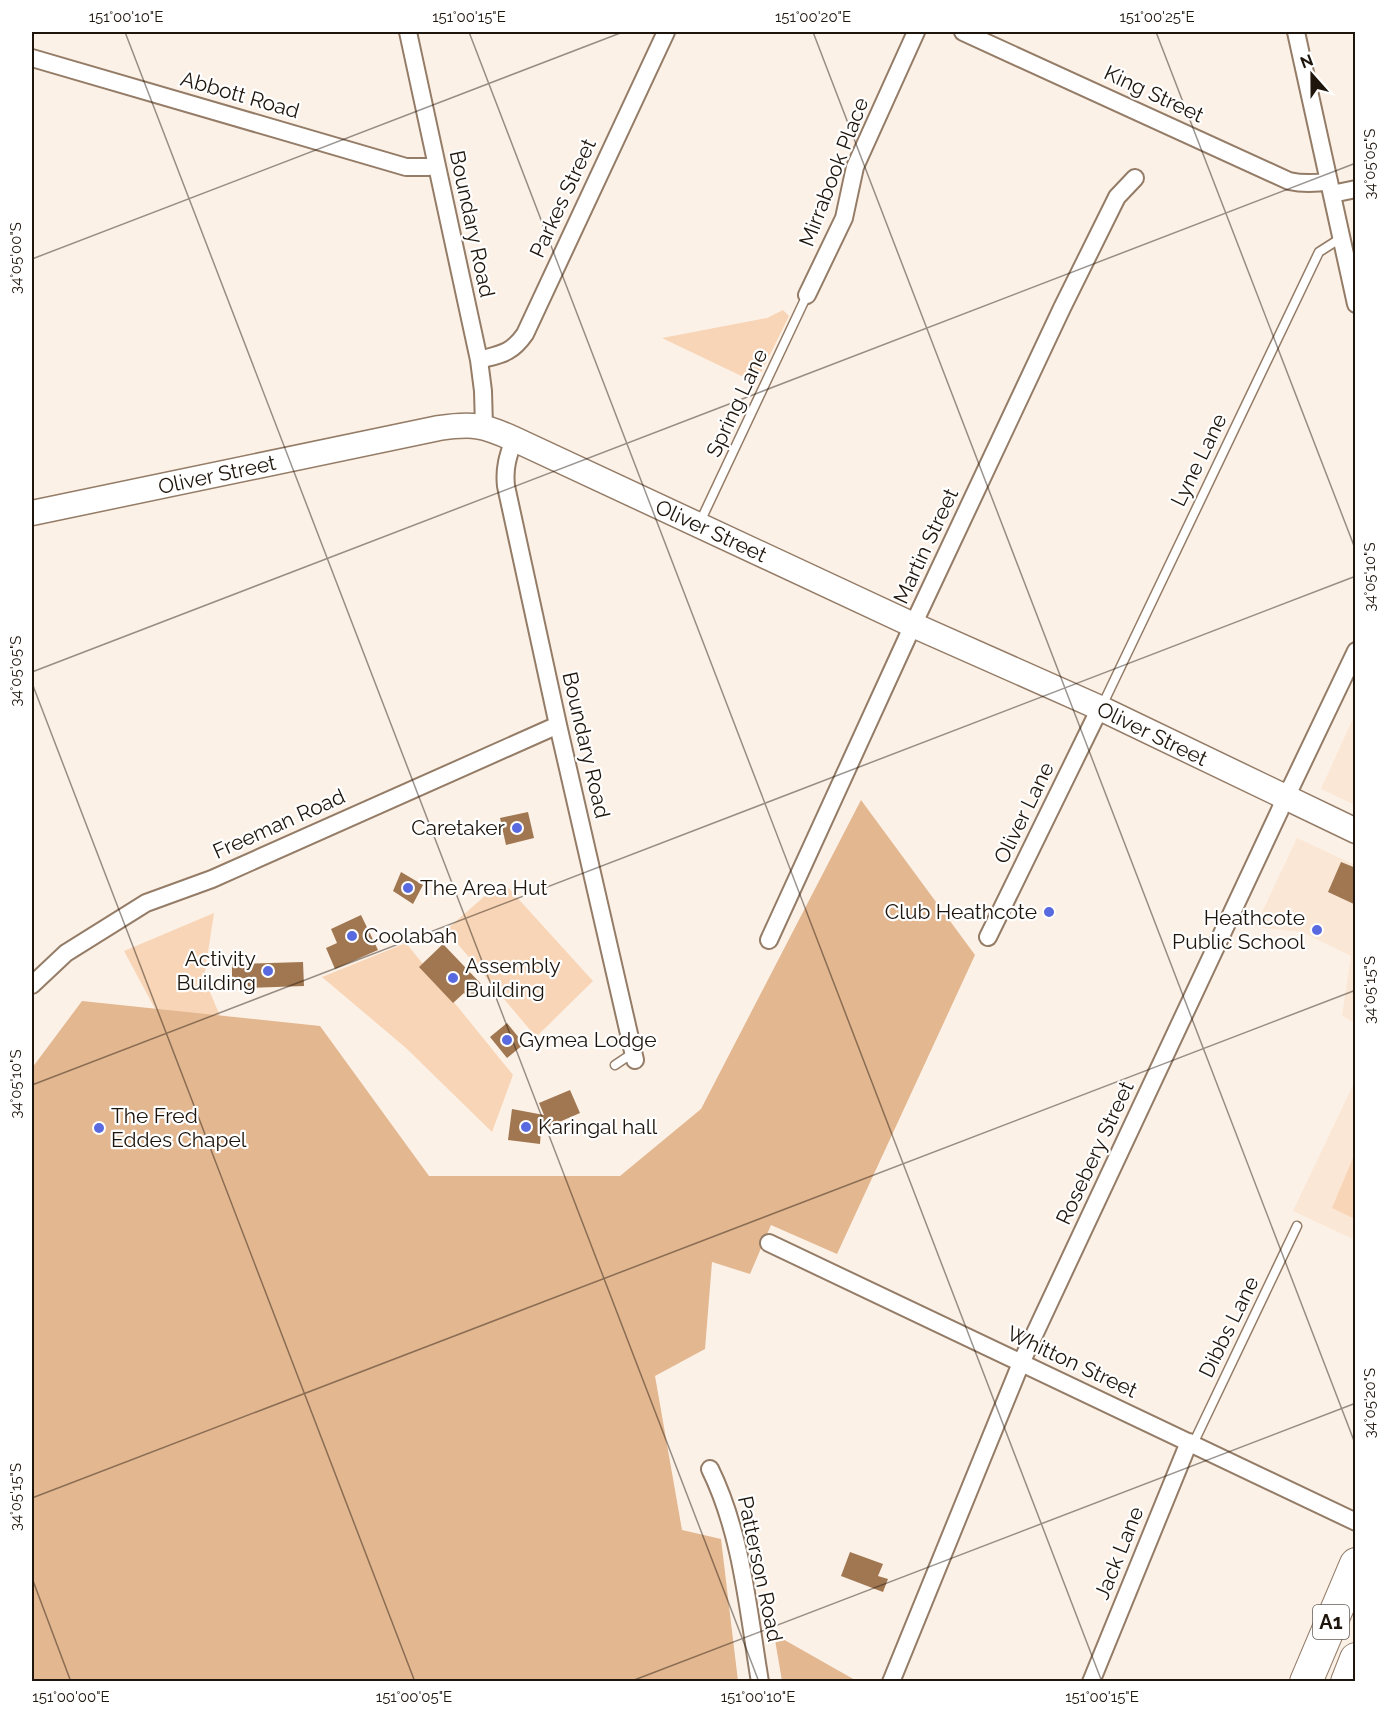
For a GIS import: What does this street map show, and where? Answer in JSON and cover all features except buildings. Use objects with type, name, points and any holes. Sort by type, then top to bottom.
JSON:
[{"type":"highway","name":"A1","points":[[1306,1682],[1356,1564]]},
{"type":"highway","name":"A1","points":[[1347,1682],[1356,1659]]},
{"type":"street","name":"Boundary Road","points":[[408,32],[478,360],[483,391],[484,427]]},
{"type":"street","name":"Parkes Street","points":[[478,360],[501,354],[517,346],[525,334],[666,32]]},
{"type":"street","name":"Mirrabook Place","points":[[807,295],[844,218],[855,166],[916,32]]},
{"type":"street","name":"King Street","points":[[963,32],[1289,181],[1330,188],[1356,189]]},
{"type":"street","points":[[1296,32],[1356,304]]},
{"type":"street","name":"Abbott Road","points":[[32,58],[406,167],[437,165]]},
{"type":"street","name":"Martin Street","points":[[769,940],[913,625],[1062,308],[1117,197],[1135,178]]},
{"type":"street","name":"Oliver Street","points":[[32,513],[439,428],[469,425],[484,427],[913,625],[1100,708],[1356,831]]},
{"type":"street","name":"Boundary Road","points":[[514,439],[506,463],[506,486],[634,1057]]},
{"type":"street","name":"Rosebery Street","points":[[891,1682],[1022,1363],[1284,798],[1356,651]]},
{"type":"street","name":"Oliver Lane","points":[[988,937],[1100,708]]},
{"type":"street","name":"Freeman Road","points":[[32,985],[66,953],[146,903],[212,879],[558,725]]},
{"type":"street","name":"Whitton Street","points":[[768,1243],[1356,1522]]},
{"type":"street","name":"Jack Lane","points":[[1091,1682],[1191,1443]]},
{"type":"street","name":"Patterson Road","points":[[710,1469],[722,1493],[735,1538],[760,1682]]},
{"type":"lane","name":"Lyne Lane","points":[[1100,708],[1318,252],[1341,238]]},
{"type":"lane","name":"Spring Lane","points":[[698,526],[807,295]]},
{"type":"lane","points":[[615,1065],[634,1057]]},
{"type":"lane","name":"Dibbs Lane","points":[[1191,1443],[1297,1226]]},
{"type":"shaded area","points":[[783,310],[789,316],[756,383],[662,338],[767,318]]},
{"type":"shaded area","points":[[1355,714],[1355,805],[1321,789]]},
{"type":"shaded area","points":[[861,800],[975,955],[837,1254],[771,1225],[750,1274],[712,1262],[705,1349],[655,1376],[682,1530],[721,1539],[738,1681],[32,1681],[32,1068],[82,1001],[320,1026],[429,1176],[620,1176],[701,1109]]},
{"type":"shaded area","name":"Heathcote Public School","points":[[1297,838],[1355,865],[1355,1023],[1342,1016],[1351,956],[1302,932],[1255,927]]},
{"type":"shaded area","points":[[502,881],[593,981],[536,1037],[446,930]]},
{"type":"shaded area","points":[[214,913],[204,978],[234,1049],[168,1033],[124,951]]},
{"type":"shaded area","points":[[406,943],[513,1075],[492,1132],[406,1048],[322,977]]},
{"type":"shaded area","points":[[1355,1081],[1355,1240],[1293,1211]]},
{"type":"shaded area","points":[[1355,1153],[1355,1219],[1332,1208]]},
{"type":"shaded area","points":[[774,1634],[855,1680],[855,1681],[782,1681]]},
{"type":"place","name":"Caretaker","points":[[517,828]]},
{"type":"place","name":"The Area Hut","points":[[408,888]]},
{"type":"place","name":"Club Heathcote","points":[[1049,912]]},
{"type":"place","name":"Heathcote Public School","points":[[1317,930]]},
{"type":"place","name":"Coolabah","points":[[352,936]]},
{"type":"place","name":"Activity Building","points":[[268,971]]},
{"type":"place","name":"Assembly Building","points":[[453,978]]},
{"type":"place","name":"Gymea Lodge","points":[[507,1040]]},
{"type":"place","name":"Karingal hall","points":[[526,1127]]},
{"type":"place","name":"The Fred Eddes Chapel","points":[[99,1128]]}]
